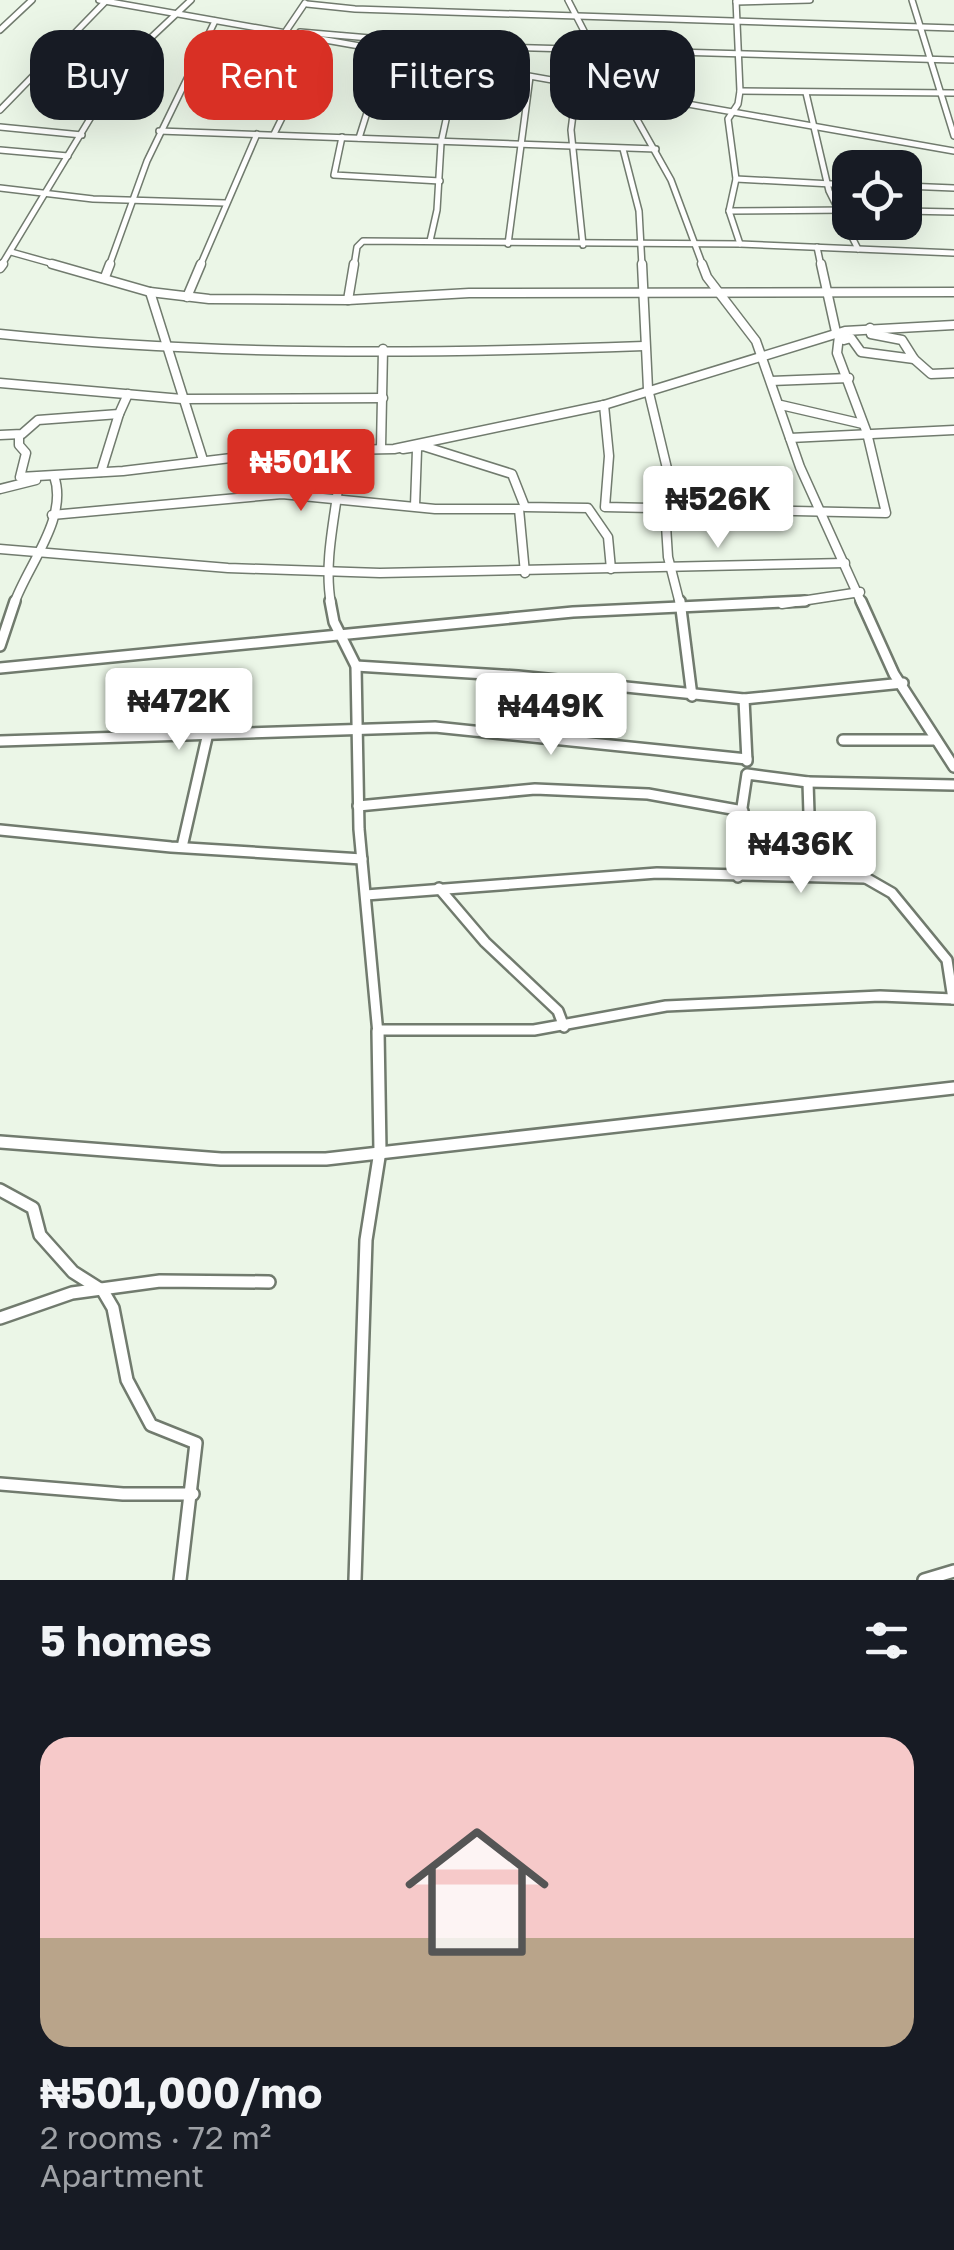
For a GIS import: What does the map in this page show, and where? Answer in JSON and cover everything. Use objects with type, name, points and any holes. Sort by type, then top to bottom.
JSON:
[{"type":"street","points":[[0,30],[32,0]]},
{"type":"street","points":[[0,268],[123,64],[190,0]]},
{"type":"street","points":[[568,0],[571,14],[585,30]]},
{"type":"street","points":[[740,244],[728,211],[736,179],[728,119],[740,90],[736,1],[810,0]]},
{"type":"street","points":[[912,0],[954,136]]},
{"type":"street","points":[[0,110],[102,1],[273,30]]},
{"type":"street","points":[[287,30],[307,2],[954,28]]},
{"type":"street","points":[[105,277],[160,132],[215,21]]},
{"type":"street","points":[[333,36],[550,48]]},
{"type":"street","points":[[695,53],[954,60]]},
{"type":"street","points":[[530,76],[550,79]]},
{"type":"street","points":[[740,90],[954,93]]},
{"type":"street","points":[[806,93],[832,195]]},
{"type":"street","points":[[695,103],[954,151]]},
{"type":"street","points":[[274,134],[281,120]]},
{"type":"street","points":[[359,138],[365,120]]},
{"type":"street","points":[[430,242],[446,120]]},
{"type":"street","points":[[508,244],[512,194],[526,120]]},
{"type":"street","points":[[572,120],[583,245]]},
{"type":"street","points":[[639,120],[656,150],[696,246],[698,260],[756,340],[790,438],[894,674],[936,740],[951,756],[954,768]]},
{"type":"street","points":[[0,128],[82,135]]},
{"type":"street","points":[[160,132],[656,150]]},
{"type":"street","points":[[187,297],[256,134]]},
{"type":"street","points":[[342,137],[334,175],[440,181]]},
{"type":"street","points":[[623,149],[639,211],[640,292],[648,389],[670,481],[666,510],[670,570],[681,606],[692,696]]},
{"type":"street","points":[[0,150],[68,156]]},
{"type":"street","points":[[736,179],[832,184]]},
{"type":"street","points":[[922,187],[954,188]]},
{"type":"street","points":[[0,188],[42,194],[225,203]]},
{"type":"street","points":[[728,211],[832,210]]},
{"type":"street","points":[[922,211],[954,212]]},
{"type":"street","points":[[854,240],[858,249]]},
{"type":"street","points":[[348,300],[359,242],[740,244],[954,253]]},
{"type":"street","points":[[0,244],[150,292],[187,297],[348,300],[469,292],[954,292]]},
{"type":"street","points":[[604,404],[609,456],[605,507],[886,514],[865,428],[837,354],[817,247]]},
{"type":"street","points":[[150,292],[163,348],[174,365],[203,460]]},
{"type":"street","points":[[394,449],[461,438],[604,404],[870,328],[954,324]]},
{"type":"street","points":[[870,328],[871,334],[902,340],[914,359],[931,374],[954,373]]},
{"type":"street","points":[[0,334],[163,348],[472,352],[644,346]]},
{"type":"street","points":[[836,337],[850,338],[861,352],[914,359]]},
{"type":"street","points":[[380,447],[383,349]]},
{"type":"street","points":[[771,381],[849,378]]},
{"type":"street","points":[[0,383],[182,399],[383,398]]},
{"type":"street","points":[[100,472],[128,394]]},
{"type":"street","points":[[781,405],[865,428]]},
{"type":"street","points":[[0,435],[20,434],[38,420],[96,412],[120,414]]},
{"type":"street","points":[[790,438],[865,428],[954,430]]},
{"type":"street","points":[[20,434],[19,445],[26,454],[20,477],[380,447],[417,450],[423,446],[512,474],[526,507],[588,508]]},
{"type":"street","points":[[342,450],[326,575],[334,622],[356,666],[358,806],[378,1030],[380,1151],[366,1240],[356,1580]]},
{"type":"street","points":[[415,506],[417,450]]},
{"type":"street","points":[[0,489],[54,476]]},
{"type":"street","points":[[0,646],[20,584],[39,554],[52,515],[58,490],[54,476]]},
{"type":"street","points":[[52,515],[282,494],[480,511],[588,508]]},
{"type":"street","points":[[519,508],[524,572]]},
{"type":"street","points":[[588,508],[608,537],[610,570]]},
{"type":"street","points":[[0,550],[326,575],[845,564]]},
{"type":"street","points":[[0,668],[156,656],[342,632],[681,606],[812,604],[860,592]]},
{"type":"street","points":[[356,666],[518,676],[692,696],[744,698],[836,693],[903,683]]},
{"type":"street","points":[[738,877],[737,841],[747,774],[744,698]]},
{"type":"street","points":[[0,741],[435,727],[747,759]]},
{"type":"street","points":[[182,847],[208,733]]},
{"type":"street","points":[[843,740],[936,740]]},
{"type":"street","points":[[747,774],[808,782],[954,785]]},
{"type":"street","points":[[378,1030],[564,1026],[666,1006],[880,996],[954,999],[947,960],[892,892],[810,846],[808,782]]},
{"type":"street","points":[[358,806],[535,789],[648,794],[744,811]]},
{"type":"street","points":[[0,830],[362,859]]},
{"type":"street","points":[[366,895],[657,872],[865,878]]},
{"type":"street","points":[[439,888],[485,942],[558,1011],[564,1026]]},
{"type":"street","points":[[0,1142],[221,1160],[326,1158],[954,1088]]},
{"type":"street","points":[[0,1190],[33,1208],[40,1235],[73,1272],[103,1291],[112,1308],[122,1362],[138,1405],[151,1425],[196,1443],[180,1580]]},
{"type":"street","points":[[0,1320],[72,1294],[160,1282],[269,1282]]},
{"type":"street","points":[[0,1484],[123,1494],[193,1494]]},
{"type":"street","points":[[924,1580],[954,1570]]}]
